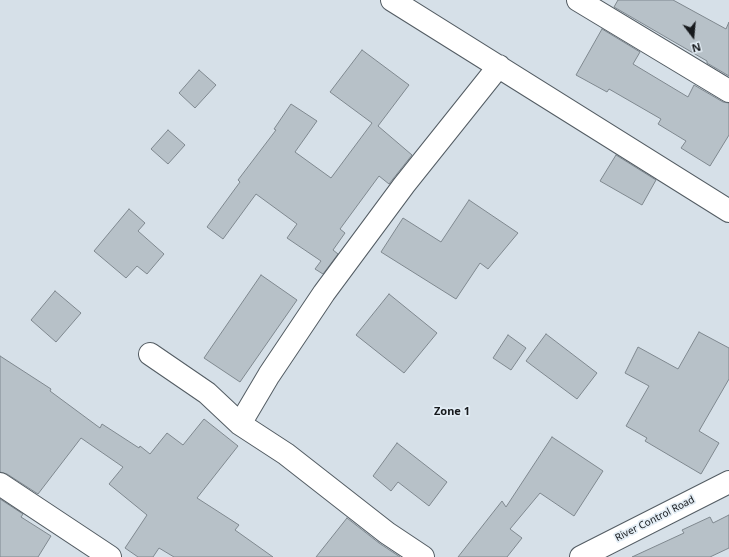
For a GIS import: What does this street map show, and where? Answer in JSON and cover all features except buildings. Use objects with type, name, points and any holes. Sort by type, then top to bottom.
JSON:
[{"type":"street","points":[[392,0],[729,211]]},
{"type":"street","points":[[578,0],[729,92]]},
{"type":"street","points":[[240,424],[269,375],[324,293],[404,185],[499,66]]},
{"type":"street","points":[[150,354],[207,393],[240,424],[286,454],[387,533],[423,557]]},
{"type":"street","name":"River Control Road","points":[[581,557],[729,482]]},
{"type":"street","points":[[0,484],[110,557]]},
{"type":"district","name":"Zone 1","points":[[452,412]]}]
